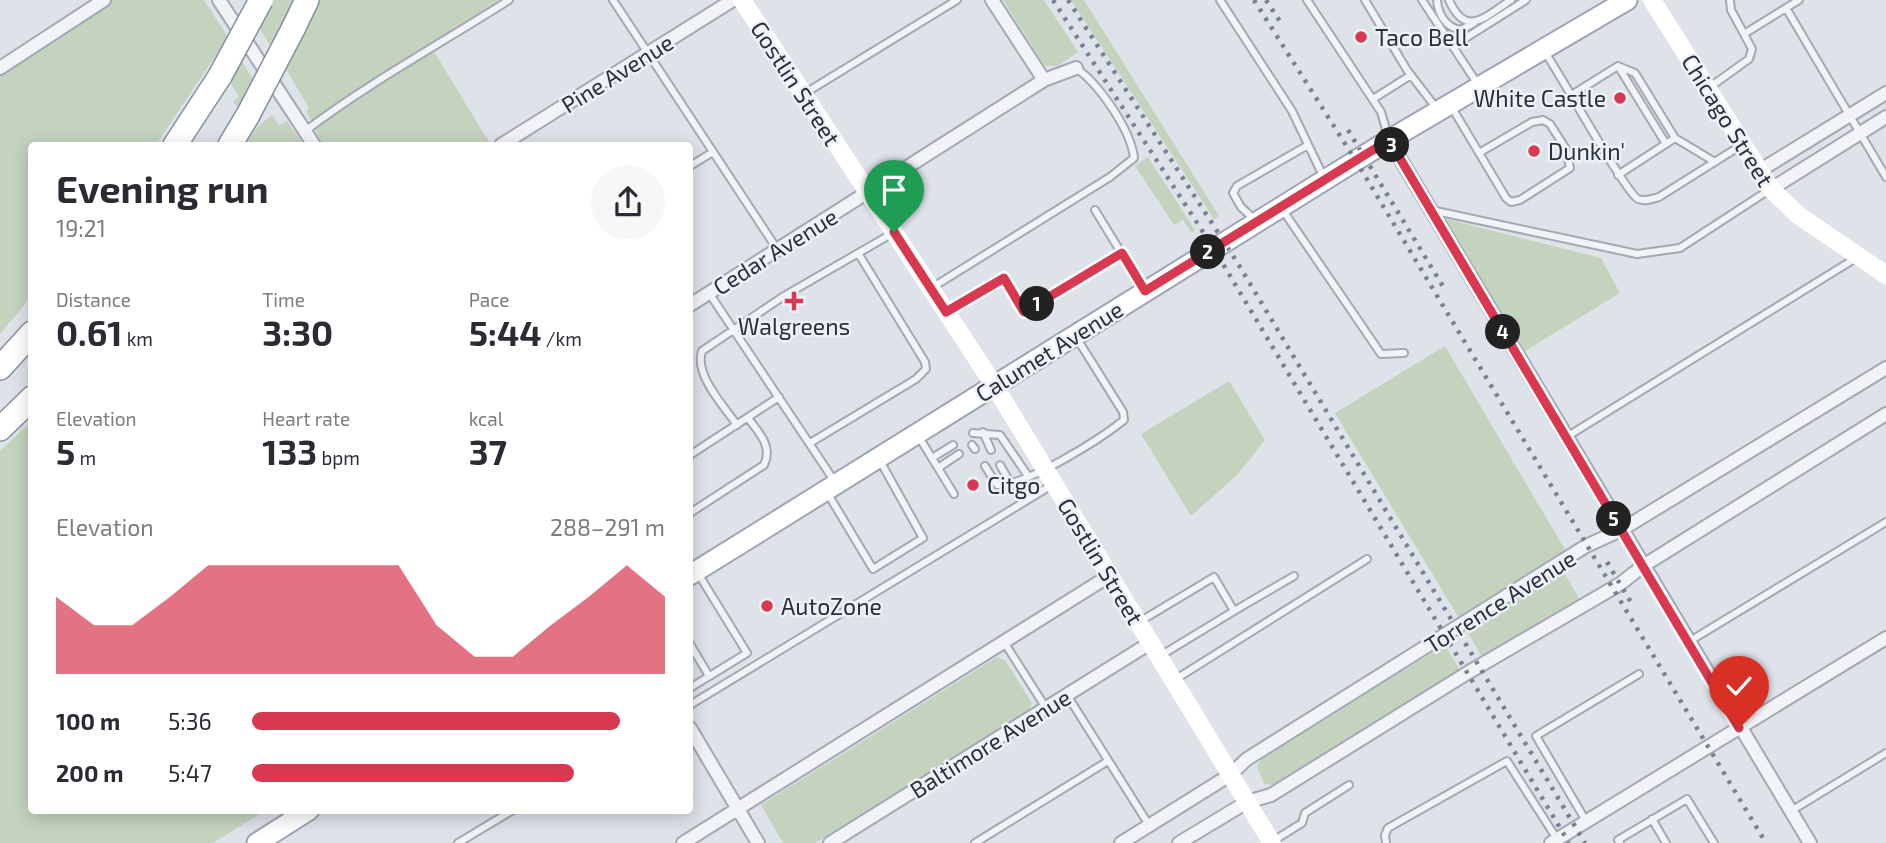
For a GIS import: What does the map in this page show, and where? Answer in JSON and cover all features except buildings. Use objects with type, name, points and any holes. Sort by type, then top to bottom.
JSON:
[{"type":"highway","points":[[177,142],[220,76],[261,0]]},
{"type":"highway","points":[[232,142],[248,116],[307,0]]},
{"type":"highway","points":[[0,368],[28,336]]},
{"type":"highway","points":[[0,429],[28,402]]},
{"type":"main road","name":"Gostlin Street","points":[[742,0],[994,385],[1272,842]]},
{"type":"main road","name":"Calumet Avenue","points":[[693,573],[1389,140],[1626,0]]},
{"type":"main road","name":"Chicago Street","points":[[1652,0],[1771,189],[1798,215],[1886,275]]},
{"type":"main road","points":[[257,843],[303,814]]},
{"type":"street","points":[[0,68],[104,0]]},
{"type":"street","points":[[219,0],[312,142]]},
{"type":"street","name":"Pine Avenue","points":[[506,142],[733,0]]},
{"type":"street","points":[[992,0],[1044,80]]},
{"type":"street","name":"Cedar Avenue","points":[[693,303],[1044,80],[1076,68]]},
{"type":"street","points":[[1759,171],[1886,93]]},
{"type":"street","points":[[1771,189],[1886,117]]},
{"type":"street","points":[[1389,140],[1810,843]]},
{"type":"street","name":"Torrence Avenue","points":[[1121,843],[1230,775],[1247,759],[1586,546],[1621,530],[1886,368]]},
{"type":"street","name":"Torrence Avenue","points":[[1180,843],[1247,802],[1271,795],[1469,672],[1620,583],[1886,414]]},
{"type":"street","points":[[683,843],[1109,576]]},
{"type":"street","points":[[1554,841],[1886,638]]},
{"type":"street","name":"Baltimore Avenue","points":[[830,843],[1067,695],[1155,650]]},
{"type":"street","points":[[693,733],[758,843]]},
{"type":"lane","points":[[305,131],[400,64],[433,48],[509,0]]},
{"type":"lane","points":[[613,0],[777,249]]},
{"type":"lane","points":[[803,94],[957,0]]},
{"type":"lane","points":[[1220,0],[1292,111],[1325,180]]},
{"type":"lane","points":[[1307,0],[1381,112],[1389,140]]},
{"type":"lane","points":[[1365,0],[1411,75],[1445,108],[1511,202],[1520,200],[1570,168],[1566,149],[1550,124],[1543,120],[1532,122],[1479,153]]},
{"type":"lane","points":[[1422,0],[1480,87]]},
{"type":"lane","points":[[1437,0],[1439,13],[1453,29],[1461,30],[1511,0]]},
{"type":"lane","points":[[1449,0],[1461,19],[1476,22]]},
{"type":"lane","points":[[1452,46],[1526,0]]},
{"type":"lane","points":[[1709,89],[1749,59],[1752,48],[1731,10],[1730,0]]},
{"type":"lane","points":[[1744,34],[1799,0]]},
{"type":"lane","points":[[1786,8],[1886,177]]},
{"type":"lane","points":[[1543,50],[1573,94],[1631,194],[1647,201],[1659,197],[1742,144]]},
{"type":"lane","points":[[1573,94],[1618,66]]},
{"type":"lane","points":[[1618,66],[1635,73],[1675,138],[1715,162]]},
{"type":"lane","points":[[1618,66],[1666,144]]},
{"type":"lane","points":[[931,289],[1110,177],[1134,158],[1132,142],[1091,78],[1076,68]]},
{"type":"lane","points":[[1373,99],[1411,75]]},
{"type":"lane","points":[[1618,175],[1675,138]]},
{"type":"lane","points":[[1257,222],[1241,207],[1233,193],[1237,186],[1308,145]]},
{"type":"lane","points":[[693,164],[713,152]]},
{"type":"lane","points":[[1431,210],[1637,254],[1679,248],[1771,189]]},
{"type":"lane","points":[[1281,207],[1381,354],[1404,353]]},
{"type":"lane","points":[[1095,211],[1145,291]]},
{"type":"lane","points":[[737,425],[702,372],[699,360],[702,351],[733,329],[894,232]]},
{"type":"lane","points":[[810,443],[916,379],[926,369],[925,362],[858,253]]},
{"type":"lane","points":[[946,312],[1004,278],[1024,312],[1122,253]]},
{"type":"lane","points":[[1566,438],[1858,256]]},
{"type":"lane","points":[[709,292],[810,443],[873,569],[923,538],[878,458]]},
{"type":"lane","points":[[985,466],[997,485],[1012,486],[1044,467],[1062,461],[1120,423],[1125,416],[1075,335]]},
{"type":"lane","points":[[693,453],[779,397]]},
{"type":"lane","points":[[693,511],[764,465],[768,456],[767,446],[748,418]]},
{"type":"lane","points":[[917,433],[954,494]]},
{"type":"lane","points":[[991,450],[977,439],[1000,435],[1028,476]]},
{"type":"lane","points":[[932,458],[953,445]]},
{"type":"lane","points":[[938,468],[958,454]]},
{"type":"lane","points":[[1000,465],[1012,486]]},
{"type":"lane","points":[[693,703],[1054,484]]},
{"type":"lane","points":[[1688,642],[1886,522]]},
{"type":"lane","points":[[1173,681],[1367,559]]},
{"type":"lane","points":[[693,573],[747,653],[693,686]]},
{"type":"lane","points":[[1155,650],[1234,611],[1294,576]]},
{"type":"lane","points":[[1138,623],[1213,577],[1234,611]]},
{"type":"lane","points":[[1004,642],[1046,708]]},
{"type":"lane","points":[[693,649],[709,676]]},
{"type":"lane","points":[[1587,821],[1536,736],[1639,674]]},
{"type":"lane","points":[[1067,695],[1149,825]]},
{"type":"lane","points":[[1791,811],[1886,753]]},
{"type":"lane","points":[[975,843],[1108,761]]},
{"type":"lane","points":[[1386,843],[1388,828],[1507,761],[1554,841]]},
{"type":"lane","points":[[1272,842],[1302,823],[1305,813],[1349,785]]},
{"type":"lane","points":[[1620,843],[1618,840],[1687,799],[1714,843]]},
{"type":"lane","points":[[458,843],[506,814]]},
{"type":"lane","points":[[1652,819],[1667,843]]},
{"type":"green space","points":[[104,0],[204,0],[228,37],[158,142],[28,142],[28,301],[0,334],[0,68]]},
{"type":"green space","points":[[274,0],[294,0],[271,47],[259,27]]},
{"type":"green space","points":[[321,0],[499,0],[430,45],[489,142],[322,142],[306,111],[309,108],[286,69]]},
{"type":"green space","points":[[1003,0],[1044,0],[1078,52],[1058,66],[1045,66]]},
{"type":"green space","points":[[1071,0],[1084,0],[1219,216],[1214,219]]},
{"type":"green space","points":[[242,61],[254,81],[239,107],[233,103],[239,96],[229,81]]},
{"type":"green space","points":[[272,115],[279,125],[287,121],[302,142],[248,142],[256,128]]},
{"type":"green space","points":[[1148,157],[1195,230],[1192,233],[1183,220],[1174,225],[1135,166]]},
{"type":"green space","points":[[1442,218],[1601,258],[1620,293],[1525,351]]},
{"type":"green space","points":[[1445,346],[1567,553],[1459,618],[1335,413]]},
{"type":"green space","points":[[1229,381],[1265,440],[1238,474],[1191,516],[1141,434]]},
{"type":"green space","points":[[28,425],[28,814],[260,814],[213,843],[0,843],[0,451]]},
{"type":"green space","points":[[1563,571],[1580,600],[1483,659],[1467,631]]},
{"type":"green space","points":[[1445,645],[1461,672],[1280,785],[1264,784],[1257,766],[1262,758]]},
{"type":"green space","points":[[997,657],[1005,660],[1032,703],[1029,710],[815,843],[783,843],[761,805]]},
{"type":"railway","points":[[1053,0],[1214,249],[1569,843]]},
{"type":"railway","points":[[1068,0],[1237,262],[1585,843]]},
{"type":"railway","points":[[1254,0],[1356,161],[1766,843]]},
{"type":"railway","points":[[1266,0],[1283,26]]},
{"type":"railway","points":[[1348,130],[1444,288]]},
{"type":"railway","points":[[1607,562],[1632,604]]},
{"type":"place","name":"Taco Bell","points":[[1361,37]]},
{"type":"place","name":"White Castle","points":[[1620,98]]},
{"type":"place","name":"Dunkin'","points":[[1534,151]]},
{"type":"place","name":"Walgreens","points":[[794,301]]},
{"type":"place","name":"Citgo","points":[[973,485]]},
{"type":"place","name":"AutoZone","points":[[767,606]]},
{"type":"route","points":[[894,232],[946,312],[1004,278],[1024,312],[1122,253],[1145,291],[1389,140],[1739,728]]}]
